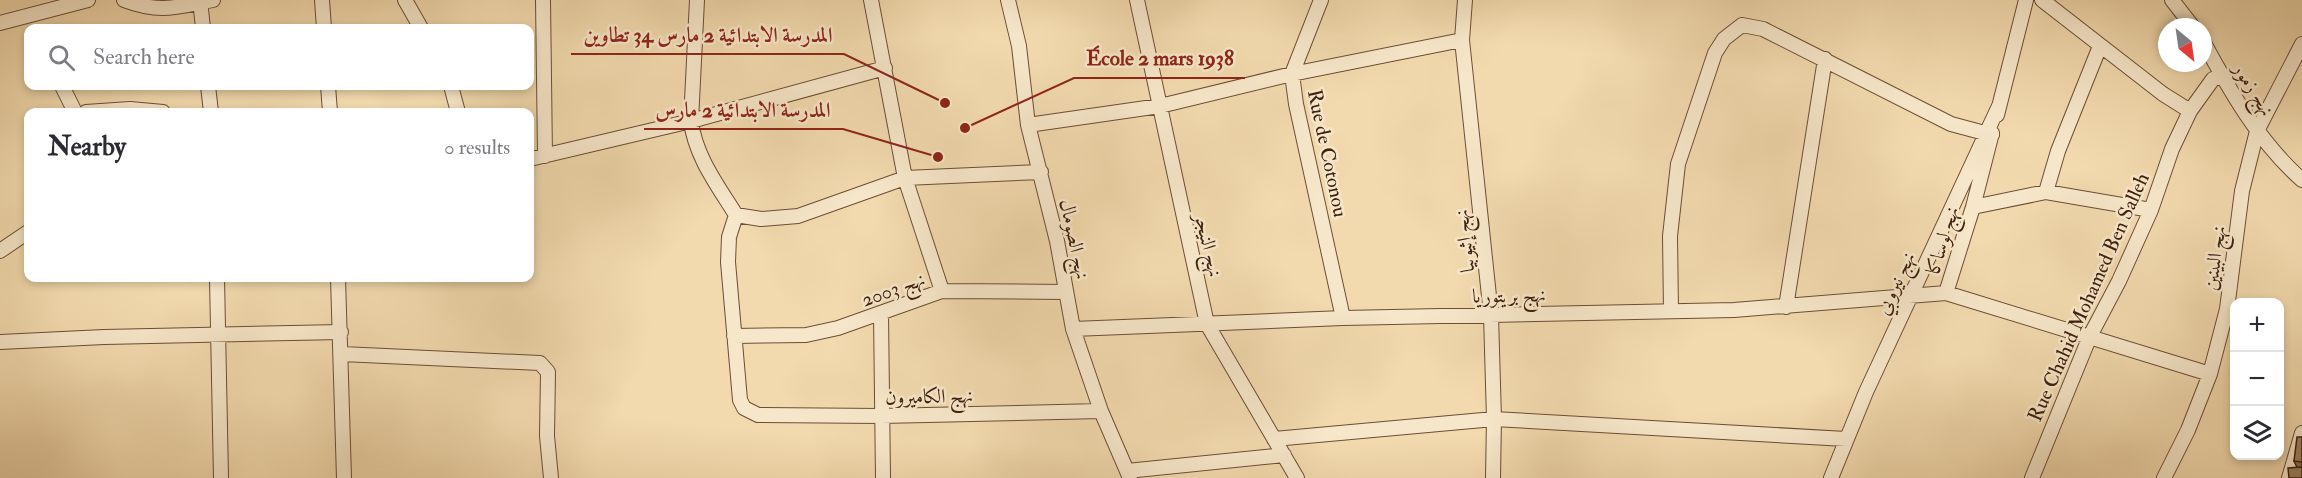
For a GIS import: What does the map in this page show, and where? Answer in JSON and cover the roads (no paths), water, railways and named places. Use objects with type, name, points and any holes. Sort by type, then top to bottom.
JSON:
[{"type":"street","points":[[0,24],[30,22],[88,0]]},
{"type":"street","points":[[124,0],[140,7],[156,9],[174,8],[205,1],[203,24]]},
{"type":"street","points":[[322,0],[324,24]]},
{"type":"street","points":[[405,0],[419,24]]},
{"type":"street","points":[[543,0],[545,156]]},
{"type":"street","points":[[697,0],[691,121],[693,138],[698,151],[736,215],[729,237],[728,262],[734,336]]},
{"type":"street","points":[[871,0],[905,178],[942,291]]},
{"type":"street","name":"نهج الصومال","points":[[1008,0],[1019,46],[1028,126],[1041,172],[1073,329],[1101,411],[1128,474]]},
{"type":"street","name":"نهج النيجر","points":[[1137,0],[1207,324],[1297,478]]},
{"type":"street","name":"Rue de Cotonou","points":[[1321,0],[1292,74],[1343,318]]},
{"type":"street","name":"نهج إثيوبيا","points":[[1465,0],[1462,40],[1491,315],[1493,478]]},
{"type":"street","name":"نهج لوساكا","points":[[2026,0],[1999,106],[1988,134],[1972,207],[1946,293],[2210,374]]},
{"type":"street","points":[[2042,0],[2163,94],[2190,111]]},
{"type":"street","points":[[2172,0],[2186,18]]},
{"type":"street","points":[[1671,311],[1670,224],[1678,164],[1715,53],[1734,30],[1742,25],[1752,25],[1825,59],[1951,124],[1988,134]]},
{"type":"street","points":[[1028,126],[1160,106],[1292,74],[1462,40]]},
{"type":"street","name":"نهج البينين","points":[[2164,478],[2188,430],[2210,374],[2227,309],[2242,191],[2257,131],[2302,44]]},
{"type":"street","points":[[2046,192],[2050,171],[2100,46]]},
{"type":"street","name":"نهج زمور","points":[[2212,58],[2257,131],[2302,180]]},
{"type":"street","points":[[1786,307],[1825,59]]},
{"type":"street","points":[[534,158],[691,121],[885,68]]},
{"type":"street","name":"Rue Chahid Mohamed Ben Salleh","points":[[2032,478],[2090,336],[2119,281],[2151,210],[2172,149],[2190,111],[2213,79],[2222,76]]},
{"type":"street","points":[[64,90],[73,108]]},
{"type":"street","points":[[208,90],[211,108]]},
{"type":"street","points":[[328,90],[330,108]]},
{"type":"street","points":[[452,90],[457,108]]},
{"type":"street","name":"نهج نيروبي","points":[[1831,478],[1846,438],[1988,134]]},
{"type":"street","points":[[736,215],[760,219],[798,216],[905,178],[1041,172]]},
{"type":"street","points":[[1972,207],[2046,192],[2151,210]]},
{"type":"street","points":[[0,251],[24,235]]},
{"type":"street","points":[[217,282],[221,478]]},
{"type":"street","points":[[338,282],[344,478]]},
{"type":"street","name":"نهج 2003","points":[[734,336],[806,335],[838,328],[942,291],[1066,292]]},
{"type":"street","name":"نهج بريتوريا","points":[[1073,329],[1343,318],[1786,307],[1946,293]]},
{"type":"street","points":[[881,314],[883,478]]},
{"type":"street","points":[[0,342],[341,332]]},
{"type":"street","name":"نهج الكاميرون","points":[[734,336],[740,400],[744,408],[758,415],[882,416],[1101,411]]},
{"type":"street","points":[[342,354],[540,363],[548,372],[548,436],[551,478]]},
{"type":"street","points":[[1274,438],[1494,419],[1846,438]]},
{"type":"street","points":[[2289,478],[2302,433]]},
{"type":"street","points":[[1128,474],[1284,455]]},
{"type":"place","name":"المدرسة الابتدائية 2 مارس 34 تطاوين","points":[[945,103]]},
{"type":"place","name":"École 2 mars 1938","points":[[965,128]]},
{"type":"place","name":"المدرسة الابتدائية 2 مارس","points":[[938,157]]}]
